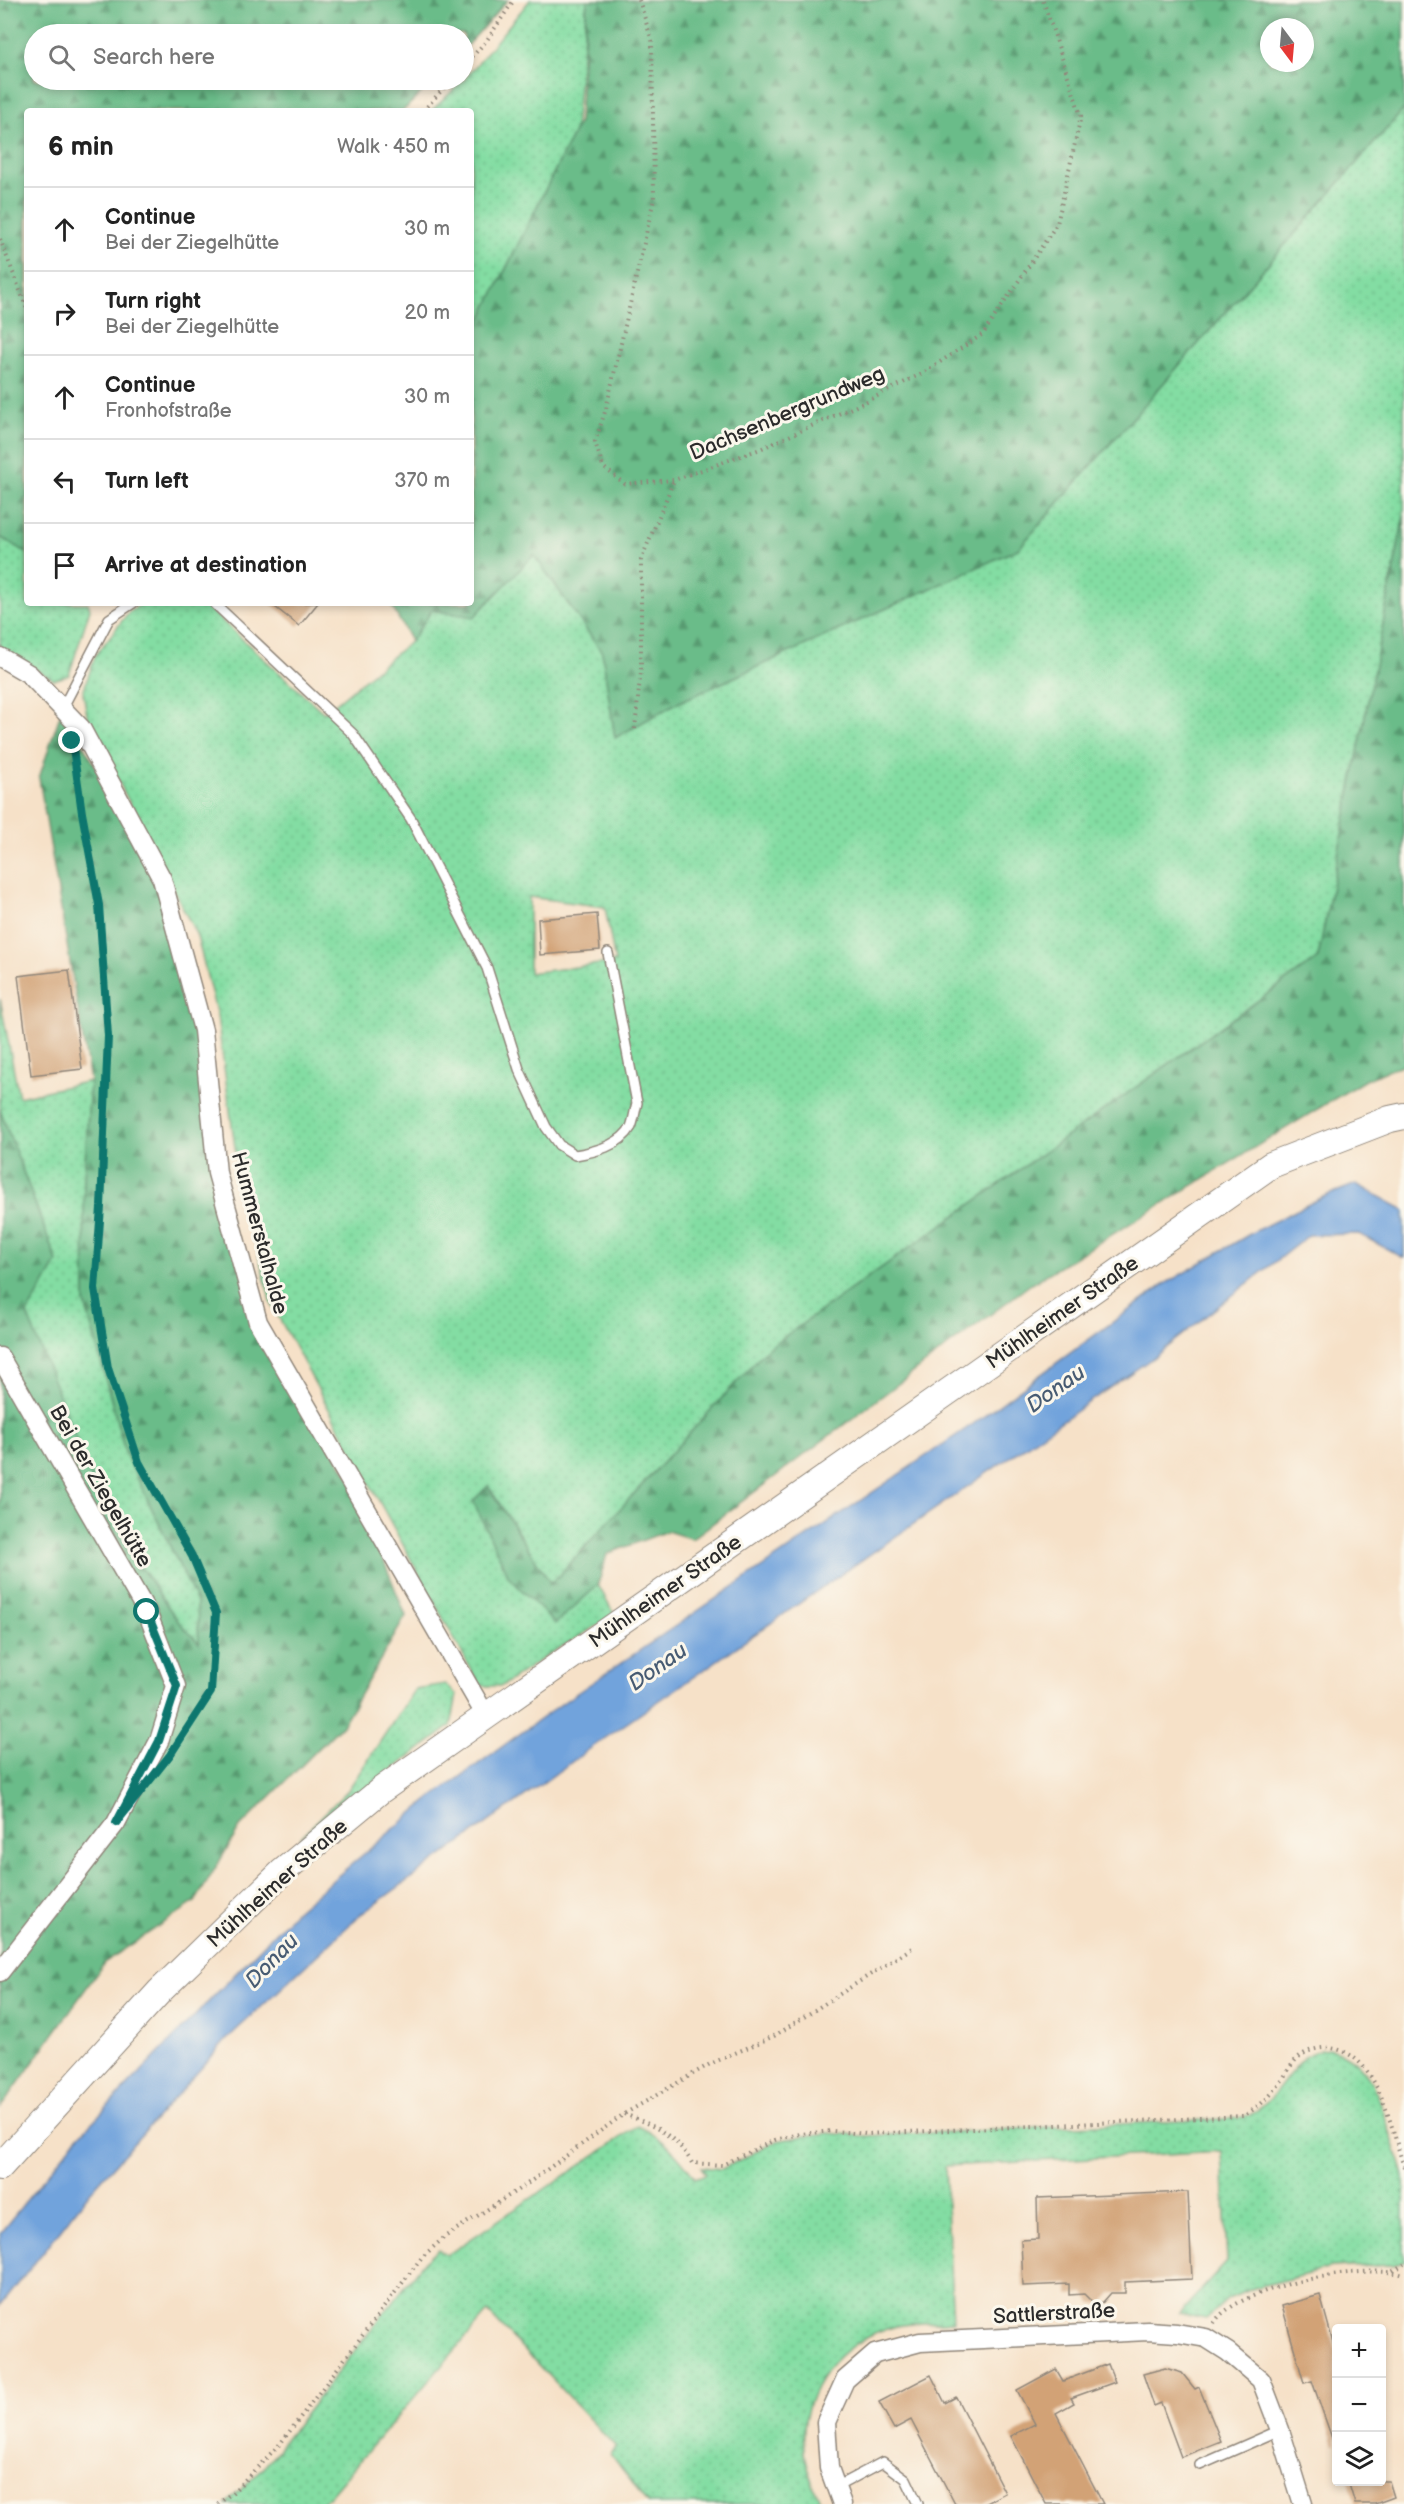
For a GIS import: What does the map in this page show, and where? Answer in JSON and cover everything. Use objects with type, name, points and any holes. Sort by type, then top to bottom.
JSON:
[{"type":"main road","name":"Mühlheimer Straße","points":[[0,2167],[160,1991],[282,1872],[381,1790],[1270,1165],[1390,1119],[1404,1116]]},
{"type":"street","name":"Hummerstalhalde","points":[[0,657],[29,674],[81,728],[162,879],[202,1030],[217,1173],[258,1322],[486,1716]]},
{"type":"street","name":"Bei der Ziegelhütte","points":[[0,1357],[147,1612],[177,1686],[159,1741],[116,1823],[0,1972]]},
{"type":"street","name":"Sattlerstraße","points":[[839,2495],[829,2468],[826,2422],[845,2380],[875,2354],[920,2342],[1136,2331],[1177,2333],[1206,2338],[1228,2352],[1261,2380],[1280,2430],[1301,2503]]},
{"type":"lane","points":[[66,713],[109,619],[128,606]]},
{"type":"lane","points":[[217,606],[353,734],[411,819],[487,968],[519,1069],[546,1127],[559,1145],[575,1155],[594,1152],[616,1142],[631,1127],[637,1103],[608,953]]},
{"type":"lane","points":[[1200,2465],[1280,2430]]},
{"type":"lane","points":[[839,2495],[883,2462],[906,2479],[918,2504]]},
{"type":"path","points":[[474,54],[514,0]]},
{"type":"path","name":"Dachsenbergrundweg","points":[[639,0],[651,41],[654,199],[606,409],[595,442],[603,467],[626,484],[674,480],[760,449],[865,402],[923,372],[983,334],[1057,224],[1081,116],[1043,0]]},
{"type":"path","points":[[426,108],[442,90]]},
{"type":"path","points":[[0,239],[24,301]]},
{"type":"path","points":[[634,729],[641,668],[641,560],[674,480]]},
{"type":"path","points":[[66,713],[99,905],[108,1036],[95,1289],[108,1368],[139,1462],[192,1556],[216,1613],[211,1692],[182,1737]]},
{"type":"path","points":[[218,2504],[233,2492],[280,2444],[422,2257],[446,2236],[527,2184],[624,2114],[710,2064],[774,2036],[915,1946]]},
{"type":"path","points":[[624,2114],[658,2127],[671,2136],[692,2163],[722,2165],[775,2140],[800,2134],[833,2131],[867,2134],[1244,2116],[1267,2101],[1298,2057],[1312,2050],[1325,2048],[1338,2049],[1350,2054],[1371,2074],[1404,2167]]},
{"type":"path","points":[[1394,2271],[1404,2264]]},
{"type":"path","points":[[1206,2338],[1216,2319],[1228,2307],[1262,2292],[1350,2272],[1394,2271],[1404,2275]]},
{"type":"green space","points":[[0,0],[508,0],[474,38],[474,24],[24,24],[24,90],[424,90],[406,108],[24,108],[24,551],[0,537]]},
{"type":"green space","points":[[530,0],[587,0],[575,130],[474,333],[474,108],[434,108],[453,90],[474,90],[474,68]]},
{"type":"green space","points":[[587,0],[1404,0],[1404,109],[1018,549],[673,705],[615,738],[602,652],[534,555],[474,617],[432,610],[411,641],[392,606],[474,606],[474,333],[579,122]]},
{"type":"green space","points":[[1404,109],[1404,516],[1318,958],[767,1349],[551,1584],[488,1486],[555,1624],[598,1585],[615,1615],[551,1653],[502,1686],[480,1686],[271,1303],[240,1184],[217,1016],[197,936],[88,721],[83,692],[95,656],[128,613],[138,606],[205,606],[324,713],[411,641],[432,610],[474,617],[534,554],[602,652],[615,737],[673,705],[1018,549]],"holes":[[[529,897],[605,907],[615,962],[529,973]]]},
{"type":"green space","points":[[1404,516],[1404,1064],[1365,1080],[1031,1284],[692,1539],[667,1531],[607,1554],[598,1585],[555,1624],[509,1577],[473,1501],[488,1486],[551,1584],[767,1349],[1318,958]]},
{"type":"green space","points":[[0,537],[24,551],[24,606],[89,606],[90,609],[69,675],[54,680],[0,649]]},
{"type":"green space","points":[[62,709],[162,879],[203,1030],[217,1173],[258,1322],[353,1484],[406,1616],[342,1725],[240,1827],[195,1902],[104,1963],[0,2109],[0,1110],[57,1262],[27,1314],[108,1519],[177,1620],[199,1643],[197,1602],[126,1455],[85,1302],[84,1180],[90,1081],[39,778]]},
{"type":"green space","points":[[0,999],[19,1097],[90,1081],[84,1180],[85,1303],[126,1455],[197,1602],[199,1644],[177,1620],[108,1519],[26,1314],[57,1262],[0,1110]]},
{"type":"green space","points":[[445,1684],[457,1695],[451,1726],[299,1839],[348,1790],[415,1689]]},
{"type":"green space","points":[[1328,2049],[1343,2054],[1364,2071],[1372,2083],[1383,2110],[1404,2178],[1404,2262],[1392,2265],[1331,2268],[1254,2288],[1228,2299],[1206,2319],[1179,2314],[1227,2262],[1222,2151],[945,2166],[953,2321],[897,2326],[876,2333],[857,2343],[826,2371],[808,2407],[804,2428],[804,2451],[807,2465],[822,2504],[648,2504],[611,2454],[616,2447],[488,2312],[322,2504],[226,2504],[265,2466],[424,2262],[438,2249],[447,2255],[638,2126],[656,2136],[670,2148],[695,2178],[706,2174],[701,2167],[722,2169],[777,2141],[828,2133],[864,2136],[1244,2118],[1271,2098],[1305,2057],[1313,2052]]},
{"type":"water","name":"Donau","points":[[1356,1184],[1404,1210],[1404,1258],[1359,1234],[1309,1235],[1154,1357],[591,1748],[360,1915],[230,2036],[90,2192],[0,2307],[0,2233],[76,2139],[297,1910],[427,1801],[568,1699],[973,1424],[1165,1284],[1255,1231],[1323,1197]]},
{"type":"building","points":[[274,606],[316,606],[299,626]]},
{"type":"building","points":[[597,914],[600,950],[540,955],[538,919]]},
{"type":"building","points":[[69,970],[82,1069],[31,1075],[18,976]]},
{"type":"building","points":[[1188,2192],[1192,2279],[1125,2282],[1125,2293],[1111,2293],[1098,2304],[1093,2303],[1084,2294],[1069,2295],[1069,2284],[1023,2286],[1021,2240],[1038,2239],[1037,2198]]},
{"type":"building","points":[[1320,2295],[1332,2338],[1332,2438],[1312,2381],[1304,2383],[1282,2306]]},
{"type":"building","points":[[1108,2364],[1115,2382],[1071,2398],[1074,2403],[1056,2413],[1103,2504],[1046,2504],[1011,2436],[1035,2424],[1017,2390],[1056,2369],[1063,2381]]},
{"type":"building","points":[[1165,2368],[1182,2373],[1195,2389],[1199,2387],[1221,2441],[1181,2457],[1161,2403],[1154,2406],[1143,2374]]},
{"type":"building","points":[[931,2375],[945,2403],[956,2397],[1005,2493],[984,2504],[955,2504],[911,2420],[894,2429],[879,2402]]},
{"type":"building","points":[[1386,2481],[1389,2481],[1394,2497],[1375,2504],[1355,2504],[1350,2486],[1386,2486]]},
{"type":"route","points":[[72,741],[82,813],[99,905],[108,1036],[95,1289],[108,1368],[139,1462],[192,1556],[216,1613],[211,1692],[170,1755],[116,1823],[159,1741],[177,1686],[147,1612]]}]
